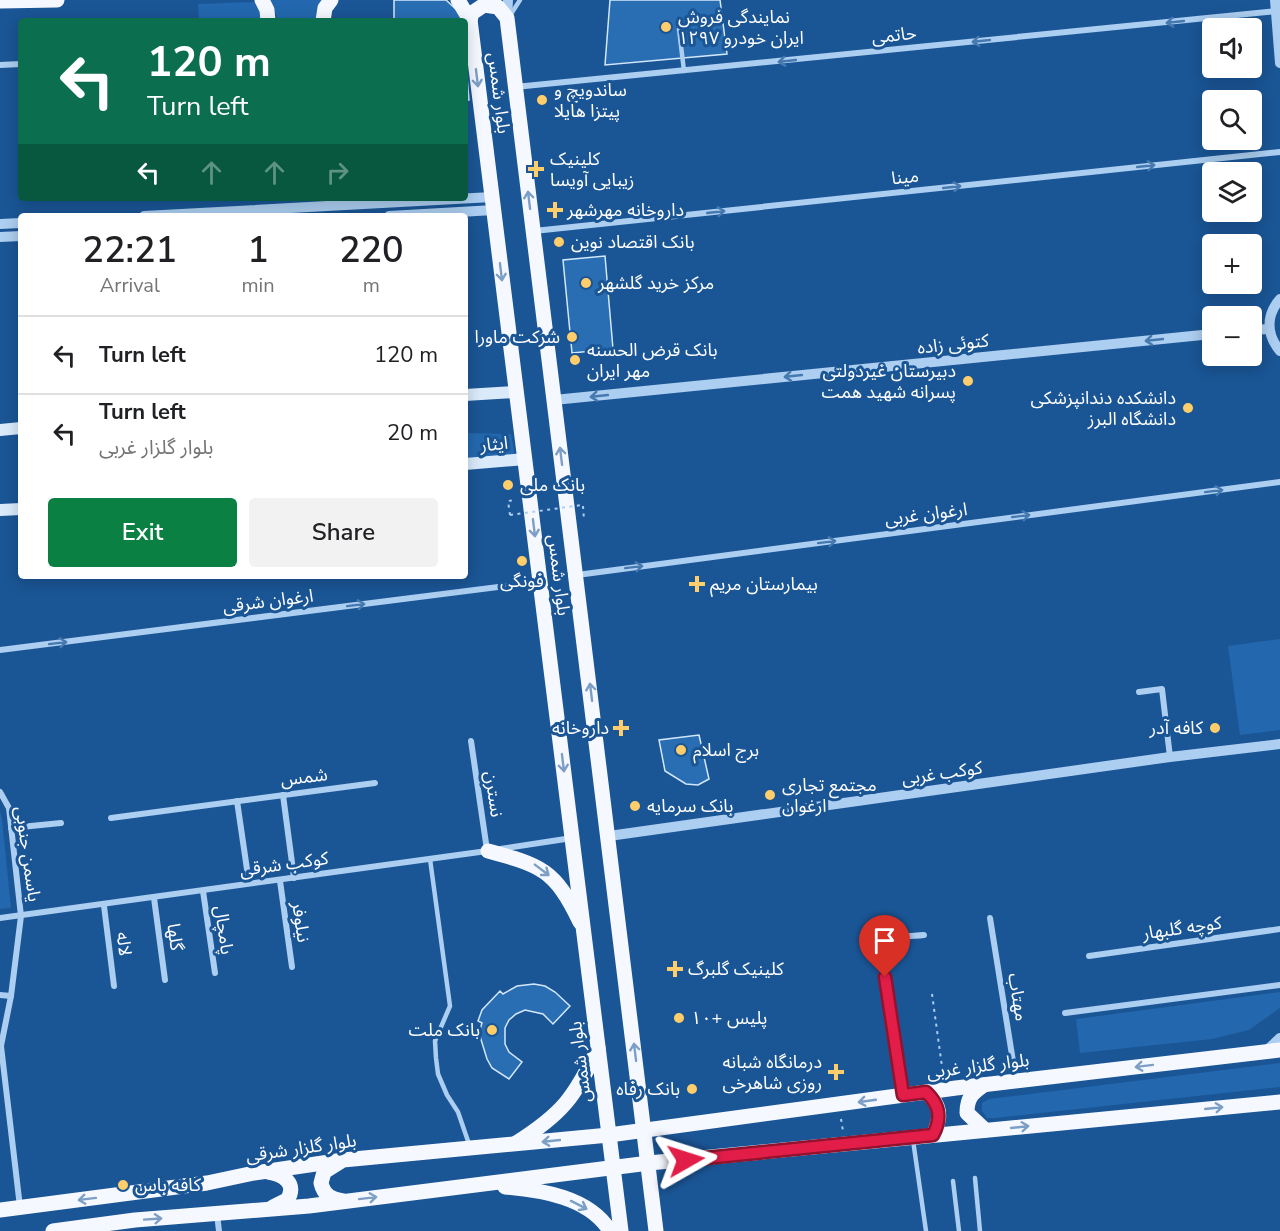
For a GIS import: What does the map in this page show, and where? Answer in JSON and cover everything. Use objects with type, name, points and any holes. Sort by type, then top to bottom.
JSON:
[{"type":"main road","points":[[0,1],[57,0]]},
{"type":"main road","points":[[262,0],[268,18]]},
{"type":"main road","points":[[323,18],[325,8],[331,0]]},
{"type":"main road","points":[[458,0],[470,20]]},
{"type":"main road","points":[[470,20],[472,14],[484,5],[498,8],[507,18]]},
{"type":"main road","name":"بلوار شمس","points":[[507,18],[656,1231]]},
{"type":"main road","name":"بلوار شمس","points":[[470,20],[469,50],[493,204],[613,1168]]},
{"type":"main road","points":[[468,395],[516,392]]},
{"type":"main road","points":[[1,431],[18,428]]},
{"type":"main road","name":"ایثار","points":[[468,464],[525,459]]},
{"type":"main road","points":[[2,509],[18,508]]},
{"type":"main road","points":[[488,850],[530,863],[543,870],[558,885],[584,931]]},
{"type":"main road","points":[[513,1145],[546,1124],[567,1105],[583,1082],[598,1048]]},
{"type":"main road","name":"بلوار گلزار غربی","points":[[609,1135],[945,1089],[1280,1050]]},
{"type":"main road","points":[[984,1085],[970,1094],[967,1113],[985,1130]]},
{"type":"main road","points":[[926,1092],[936,1101],[939,1113],[933,1135]]},
{"type":"main road","points":[[53,1231],[135,1220],[261,1211],[649,1163],[1280,1102]]},
{"type":"main road","name":"بلوار گلزار شرقی","points":[[0,1210],[207,1183],[254,1173],[343,1160],[609,1135]]},
{"type":"main road","points":[[343,1160],[324,1172],[321,1183],[326,1194],[333,1199],[345,1201]]},
{"type":"main road","points":[[613,1168],[621,1231]]},
{"type":"main road","points":[[254,1173],[278,1174],[284,1176],[290,1184],[290,1195],[287,1200],[261,1211]]},
{"type":"main road","points":[[481,1184],[549,1194],[573,1201],[591,1211],[610,1231]]},
{"type":"street","points":[[507,18],[508,0]]},
{"type":"street","points":[[1275,0],[1278,12],[1280,63]]},
{"type":"street","name":"حاتمی","points":[[514,87],[1278,12]]},
{"type":"street","points":[[0,65],[18,64]]},
{"type":"street","name":"مینا","points":[[533,231],[1280,152]]},
{"type":"street","points":[[469,198],[493,204]]},
{"type":"street","points":[[469,198],[474,199],[478,205],[469,212]]},
{"type":"street","points":[[198,213],[415,201]]},
{"type":"street","points":[[449,213],[469,212],[493,204]]},
{"type":"street","points":[[0,224],[18,223]]},
{"type":"street","points":[[0,237],[18,236]]},
{"type":"street","points":[[1280,299],[1270,317],[1269,328],[1272,339],[1280,351]]},
{"type":"street","points":[[1262,329],[1269,328]]},
{"type":"street","name":"کتوئی زاده","points":[[554,400],[1202,335]]},
{"type":"street","name":"ارغوان غربی","points":[[576,575],[1280,482]]},
{"type":"street","name":"ارغوان شرقی","points":[[0,650],[541,582]]},
{"type":"street","points":[[1139,692],[1162,689],[1170,757]]},
{"type":"street","name":"نسترن","points":[[471,741],[488,850]]},
{"type":"street","name":"کوکب غربی","points":[[609,836],[1170,757],[1280,744]]},
{"type":"street","name":"شمس","points":[[111,818],[375,783]]},
{"type":"street","name":"یاسمن جنوبی","points":[[0,792],[9,808],[21,916],[11,996],[0,1046],[20,1207]]},
{"type":"street","points":[[283,795],[294,878]]},
{"type":"street","points":[[237,801],[249,883]]},
{"type":"street","points":[[11,828],[61,823]]},
{"type":"street","name":"کوکب شرقی","points":[[0,918],[104,906],[249,883],[572,838]]},
{"type":"street","name":"نیلوفر","points":[[280,880],[292,967]]},
{"type":"street","name":"پامچال","points":[[203,891],[215,973]]},
{"type":"street","name":"گلها","points":[[154,898],[165,980]]},
{"type":"street","name":"لاله","points":[[104,906],[114,986]]},
{"type":"street","name":"مهتاب","points":[[990,918],[1016,1081]]},
{"type":"street","name":"کوچه گلبهار","points":[[1089,956],[1280,929]]},
{"type":"street","points":[[903,1095],[881,953],[883,945],[889,940],[924,935]]},
{"type":"street","points":[[1065,1013],[1280,985]]},
{"type":"street","points":[[0,995],[11,996]]},
{"type":"street","points":[[1264,1053],[1280,1038]]},
{"type":"street","points":[[218,1214],[219,1231]]},
{"type":"lane","points":[[507,18],[520,0]]},
{"type":"lane","points":[[679,28],[684,71]]},
{"type":"lane","points":[[430,859],[450,1006],[435,1041],[438,1074],[447,1095],[458,1112],[470,1149]]},
{"type":"lane","points":[[913,1137],[926,1231]]},
{"type":"lane","points":[[975,1178],[980,1231]]},
{"type":"lane","points":[[953,1181],[959,1231]]},
{"type":"path","points":[[508,501],[510,515],[582,505],[585,520]]},
{"type":"path","points":[[932,994],[945,1089]]},
{"type":"path","points":[[840,1104],[844,1144]]},
{"type":"shaded area","points":[[271,0],[323,0],[319,5],[317,18],[277,18]]},
{"type":"shaded area","points":[[255,2],[259,4],[261,18],[199,18],[198,4]]},
{"type":"shaded area","points":[[468,433],[511,434],[515,456],[468,458]]},
{"type":"shaded area","points":[[1280,639],[1280,730],[1240,735],[1228,646]]},
{"type":"shaded area","points":[[0,811],[11,908],[0,909]]},
{"type":"shaded area","points":[[1280,992],[1280,1008],[1249,1030],[1212,1039],[1080,1053],[1076,1019]]},
{"type":"shaded area","points":[[1280,1063],[1280,1087],[995,1118],[987,1118],[982,1111],[982,1103],[989,1099]]},
{"type":"building","points":[[394,0],[446,0],[462,18],[394,18]]},
{"type":"building","name":"نمایندگی فروش ایران خودرو ۱۲۹۷","points":[[610,0],[720,0],[727,54],[605,65]]},
{"type":"building","name":"مرکز خرید گلشهر","points":[[605,256],[613,349],[572,353],[563,260]]},
{"type":"building","name":"برج اسلام","points":[[699,735],[709,779],[698,785],[686,784],[665,771],[659,740]]},
{"type":"building","name":"بانک ملت","points":[[534,984],[545,986],[555,992],[570,1006],[553,1024],[543,1014],[525,1010],[509,1020],[505,1028],[505,1044],[509,1052],[522,1062],[509,1079],[492,1068],[487,1059],[479,1033],[482,1023],[478,1021],[482,1010],[500,991],[503,994],[517,986]]},
{"type":"place","name":"نمایندگی فروش ایران خودرو ۱۲۹۷","points":[[666,27]]},
{"type":"place","name":"ساندویچ و پیتزا هایلا","points":[[542,100]]},
{"type":"place","name":"کلینیک زیبایی آویسا","points":[[536,169]]},
{"type":"place","name":"داروخانه مهرشهر","points":[[555,210]]},
{"type":"place","name":"بانک اقتصاد نوین","points":[[559,242]]},
{"type":"place","name":"مرکز خرید گلشهر","points":[[586,283]]},
{"type":"place","name":"شرکت ماورا","points":[[572,337]]},
{"type":"place","name":"بانک قرض الحسنه مهر ایران","points":[[575,360]]},
{"type":"place","name":"دبیرستان غیردولتی پسرانه شهید همت","points":[[968,381]]},
{"type":"place","name":"دانشکده دندانپزشکی دانشگاه البرز","points":[[1188,408]]},
{"type":"place","name":"بانک ملی","points":[[508,485]]},
{"type":"place","name":"فونگی","points":[[522,561]]},
{"type":"place","name":"بیمارستان مریم","points":[[697,584]]},
{"type":"place","name":"داروخانه","points":[[621,728]]},
{"type":"place","name":"کافه آدر","points":[[1215,728]]},
{"type":"place","name":"برج اسلام","points":[[681,750]]},
{"type":"place","name":"مجتمع تجاری ارغوان","points":[[770,795]]},
{"type":"place","name":"بانک سرمایه","points":[[635,806]]},
{"type":"place","name":"کلینیک گلبرگ","points":[[675,969]]},
{"type":"place","name":"پلیس +۱۰","points":[[679,1018]]},
{"type":"place","name":"بانک ملت","points":[[492,1030]]},
{"type":"place","name":"درمانگاه شبانه روزی شاهرخی","points":[[836,1072]]},
{"type":"place","name":"بانک رفاه","points":[[692,1089]]},
{"type":"place","name":"کافه باس","points":[[123,1185]]},
{"type":"route","points":[[686,1160],[933,1135],[938,1126],[939,1113],[936,1101],[926,1092],[903,1095],[885,977]]}]
